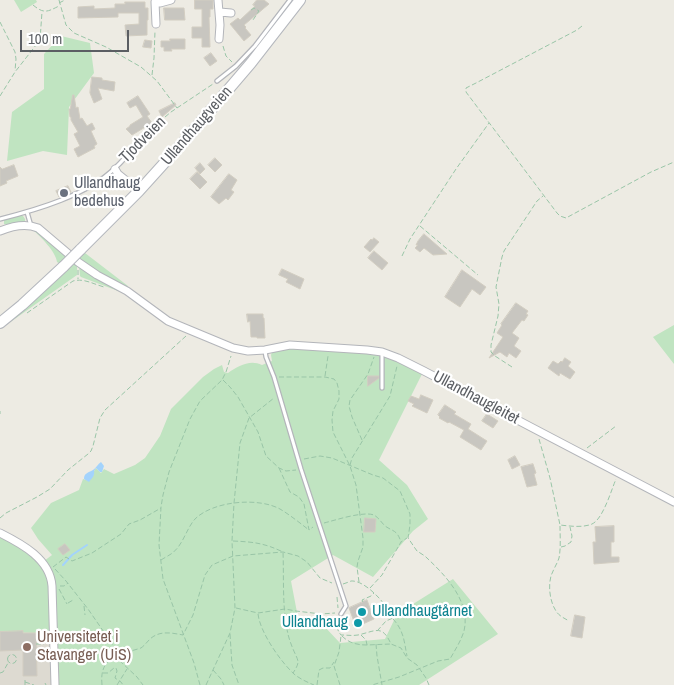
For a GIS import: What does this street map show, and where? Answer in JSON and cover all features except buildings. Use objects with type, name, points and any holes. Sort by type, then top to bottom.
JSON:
[{"type":"main road","name":"Ullandhaugveien","points":[[0,329],[22,311],[139,191],[251,64],[298,0]]},
{"type":"main road","name":"Ullandhaugveien","points":[[0,323],[22,311]]},
{"type":"street","points":[[156,24],[154,1],[160,3],[171,0]]},
{"type":"street","points":[[218,0],[220,12],[219,39]]},
{"type":"street","points":[[220,12],[231,13]]},
{"type":"street","name":"Tjodveien","points":[[115,169],[118,174],[139,191]]},
{"type":"street","points":[[0,229],[31,226]]},
{"type":"street","name":"Ullandhaugleitet","points":[[31,226],[43,231],[68,254],[97,275],[127,291],[174,324],[233,348],[248,351],[290,345],[367,350],[398,358],[674,502]]},
{"type":"street","points":[[0,533],[27,549],[39,559],[48,569],[56,586],[55,685]]},
{"type":"lane","points":[[217,81],[236,66],[298,0]]},
{"type":"lane","name":"Tjodveien","points":[[0,219],[27,212],[79,192],[103,178],[115,169],[161,121]]},
{"type":"lane","points":[[27,212],[31,226]]},
{"type":"lane","points":[[265,350],[300,469],[346,606],[341,614]]},
{"type":"lane","points":[[379,352],[382,388]]},
{"type":"path","points":[[59,0],[66,25],[74,33],[106,47],[141,67],[152,76],[177,108]]},
{"type":"path","points":[[33,5],[42,12],[48,11],[65,0]]},
{"type":"path","points":[[251,10],[254,8],[259,11],[253,20]]},
{"type":"path","points":[[0,96],[15,72],[40,40],[42,12]]},
{"type":"path","points":[[0,22],[15,52],[15,72]]},
{"type":"path","points":[[152,76],[156,24]]},
{"type":"path","points":[[582,26],[466,88],[468,96],[543,195],[560,216],[566,218],[651,172],[674,162]]},
{"type":"path","points":[[219,39],[226,56],[236,66]]},
{"type":"path","name":"Tjodveien","points":[[161,121],[171,112],[217,81]]},
{"type":"path","points":[[402,256],[419,225],[489,122]]},
{"type":"path","points":[[512,367],[491,352],[499,304],[496,287],[504,251],[543,195]]},
{"type":"path","points":[[419,225],[478,275]]},
{"type":"path","points":[[78,271],[78,279]]},
{"type":"path","points":[[22,311],[78,279],[105,288]]},
{"type":"path","points":[[0,518],[50,489],[68,470],[88,454],[93,446],[100,418],[105,410],[192,331]]},
{"type":"path","points":[[200,685],[194,663],[163,579],[159,546],[161,507],[169,472],[190,419],[200,401],[222,380],[233,348]]},
{"type":"path","points":[[325,377],[329,348]]},
{"type":"path","points":[[363,440],[352,417],[349,406],[350,400],[368,374],[379,352]]},
{"type":"path","points":[[350,466],[352,458],[390,396],[398,358]]},
{"type":"path","points":[[274,377],[325,377],[334,379],[337,383],[339,399],[333,411],[333,432],[350,466],[356,485],[364,547],[357,567],[359,583]]},
{"type":"path","points":[[222,380],[238,397],[258,432],[266,456],[279,468],[286,471],[300,469]]},
{"type":"path","points":[[206,685],[230,633],[235,608],[232,541],[240,443],[250,418],[279,394]]},
{"type":"path","points":[[580,452],[616,426]]},
{"type":"path","points":[[542,432],[539,438],[560,525],[560,547],[558,559],[551,577],[550,589],[556,612],[569,621]]},
{"type":"path","points":[[298,460],[320,456],[332,458],[382,478],[400,491],[410,514],[408,538],[416,550],[425,556],[446,578],[462,604],[465,618],[464,630],[450,659],[438,661],[382,684],[372,685]]},
{"type":"path","points":[[279,468],[290,492],[299,497],[304,504],[309,530]]},
{"type":"path","points":[[560,525],[590,526],[597,521],[602,514],[619,474]]},
{"type":"path","points":[[160,560],[172,554],[182,542],[194,520],[203,513],[234,503],[255,503],[272,506],[280,509],[309,530]]},
{"type":"path","points":[[143,685],[120,661],[115,648],[84,604],[59,572],[52,567],[66,557],[72,561],[92,553],[121,534],[129,524],[140,520],[161,507]]},
{"type":"path","points":[[309,530],[319,524],[371,514],[396,532],[400,542]]},
{"type":"path","points":[[560,547],[571,542],[570,526]]},
{"type":"path","points":[[369,589],[382,575],[400,542],[408,538]]},
{"type":"path","points":[[232,541],[267,545],[298,556],[307,562],[320,578],[339,585],[353,581],[369,589],[386,606],[400,627],[403,633],[407,658]]},
{"type":"path","points":[[183,635],[193,615],[205,575],[212,565],[233,556],[283,552]]},
{"type":"path","points":[[283,552],[287,632],[298,658],[298,666],[293,673]]},
{"type":"path","points":[[56,586],[64,586],[72,582]]},
{"type":"path","points":[[56,586],[60,589],[67,603],[73,600]]},
{"type":"path","points":[[363,602],[362,600],[374,593]]},
{"type":"path","points":[[337,595],[337,602],[346,628],[355,624]]},
{"type":"path","points":[[76,601],[78,596]]},
{"type":"path","points":[[84,604],[85,615]]},
{"type":"path","points":[[235,608],[258,613],[285,609],[321,614],[332,612]]},
{"type":"path","points":[[258,613],[270,645],[293,673],[302,680],[314,685]]},
{"type":"path","points":[[341,614],[337,624],[338,632],[343,638],[354,644],[391,644],[401,648],[407,658],[417,665],[430,685]]},
{"type":"path","points":[[341,636],[378,630],[386,621],[393,618]]},
{"type":"path","points":[[378,630],[387,634],[391,644]]},
{"type":"path","points":[[102,685],[102,673],[107,661],[110,659],[141,648],[157,634],[166,632],[183,635]]},
{"type":"path","points":[[230,633],[232,665],[239,685]]},
{"type":"path","points":[[360,634],[366,640],[367,645]]},
{"type":"path","points":[[340,685],[334,666],[341,644],[341,636]]},
{"type":"path","points":[[36,644],[44,644]]},
{"type":"path","points":[[376,644],[382,684]]},
{"type":"path","points":[[317,685],[319,670],[330,668],[336,660]]},
{"type":"path","points":[[0,672],[3,672],[9,662]]},
{"type":"path","points":[[102,673],[108,674],[116,668],[115,677],[123,685]]},
{"type":"path","points":[[117,685],[128,668]]},
{"type":"path","points":[[213,670],[224,685]]},
{"type":"path","points":[[25,682],[34,685]]},
{"type":"shaded area","name":"Universitetet i Stavanger (UiS)","points":[[40,630],[51,633],[57,683],[59,685],[0,685],[0,632],[36,633]]},
{"type":"green space","points":[[14,0],[36,0],[37,2],[21,12]]},
{"type":"green space","points":[[61,36],[90,43],[94,73],[69,107],[67,155],[43,151],[7,161],[12,112],[44,89],[44,54]]},
{"type":"green space","points":[[19,215],[23,216],[25,222],[4,224],[4,219]]},
{"type":"green space","points":[[33,230],[38,232],[67,257],[60,264],[48,245]]},
{"type":"green space","points":[[85,253],[128,286],[106,277],[78,259]]},
{"type":"green space","points":[[75,263],[77,265],[77,275],[9,323]]},
{"type":"green space","points":[[79,266],[126,294],[81,277]]},
{"type":"green space","points":[[674,325],[674,364],[653,337]]},
{"type":"green space","points":[[289,348],[373,354],[394,359],[423,372],[379,460],[407,485],[428,519],[413,531],[373,577],[333,555],[291,581],[300,628],[324,626],[340,643],[385,639],[397,614],[453,579],[498,634],[419,685],[59,685],[57,683],[50,632],[43,630],[36,633],[0,632],[0,535],[44,561],[52,555],[31,528],[51,503],[79,490],[83,479],[89,481],[96,468],[101,473],[104,469],[114,474],[135,465],[145,458],[160,436],[171,409],[203,377],[214,369],[222,365],[224,372],[228,373],[249,363],[262,365],[272,361],[272,352]]},
{"type":"water","points":[[101,462],[104,466],[102,472],[96,468],[94,476],[89,482],[84,479],[86,474]]},
{"type":"waterway","points":[[63,565],[72,555],[87,545]]},
{"type":"place","name":"Ullandhaug bedehus","points":[[64,193]]},
{"type":"place","name":"Ullandhaugtårnet","points":[[362,612]]},
{"type":"place","name":"Ullandhaug","points":[[358,623]]},
{"type":"place","name":"Universitetet i Stavanger (UiS)","points":[[27,647]]}]
